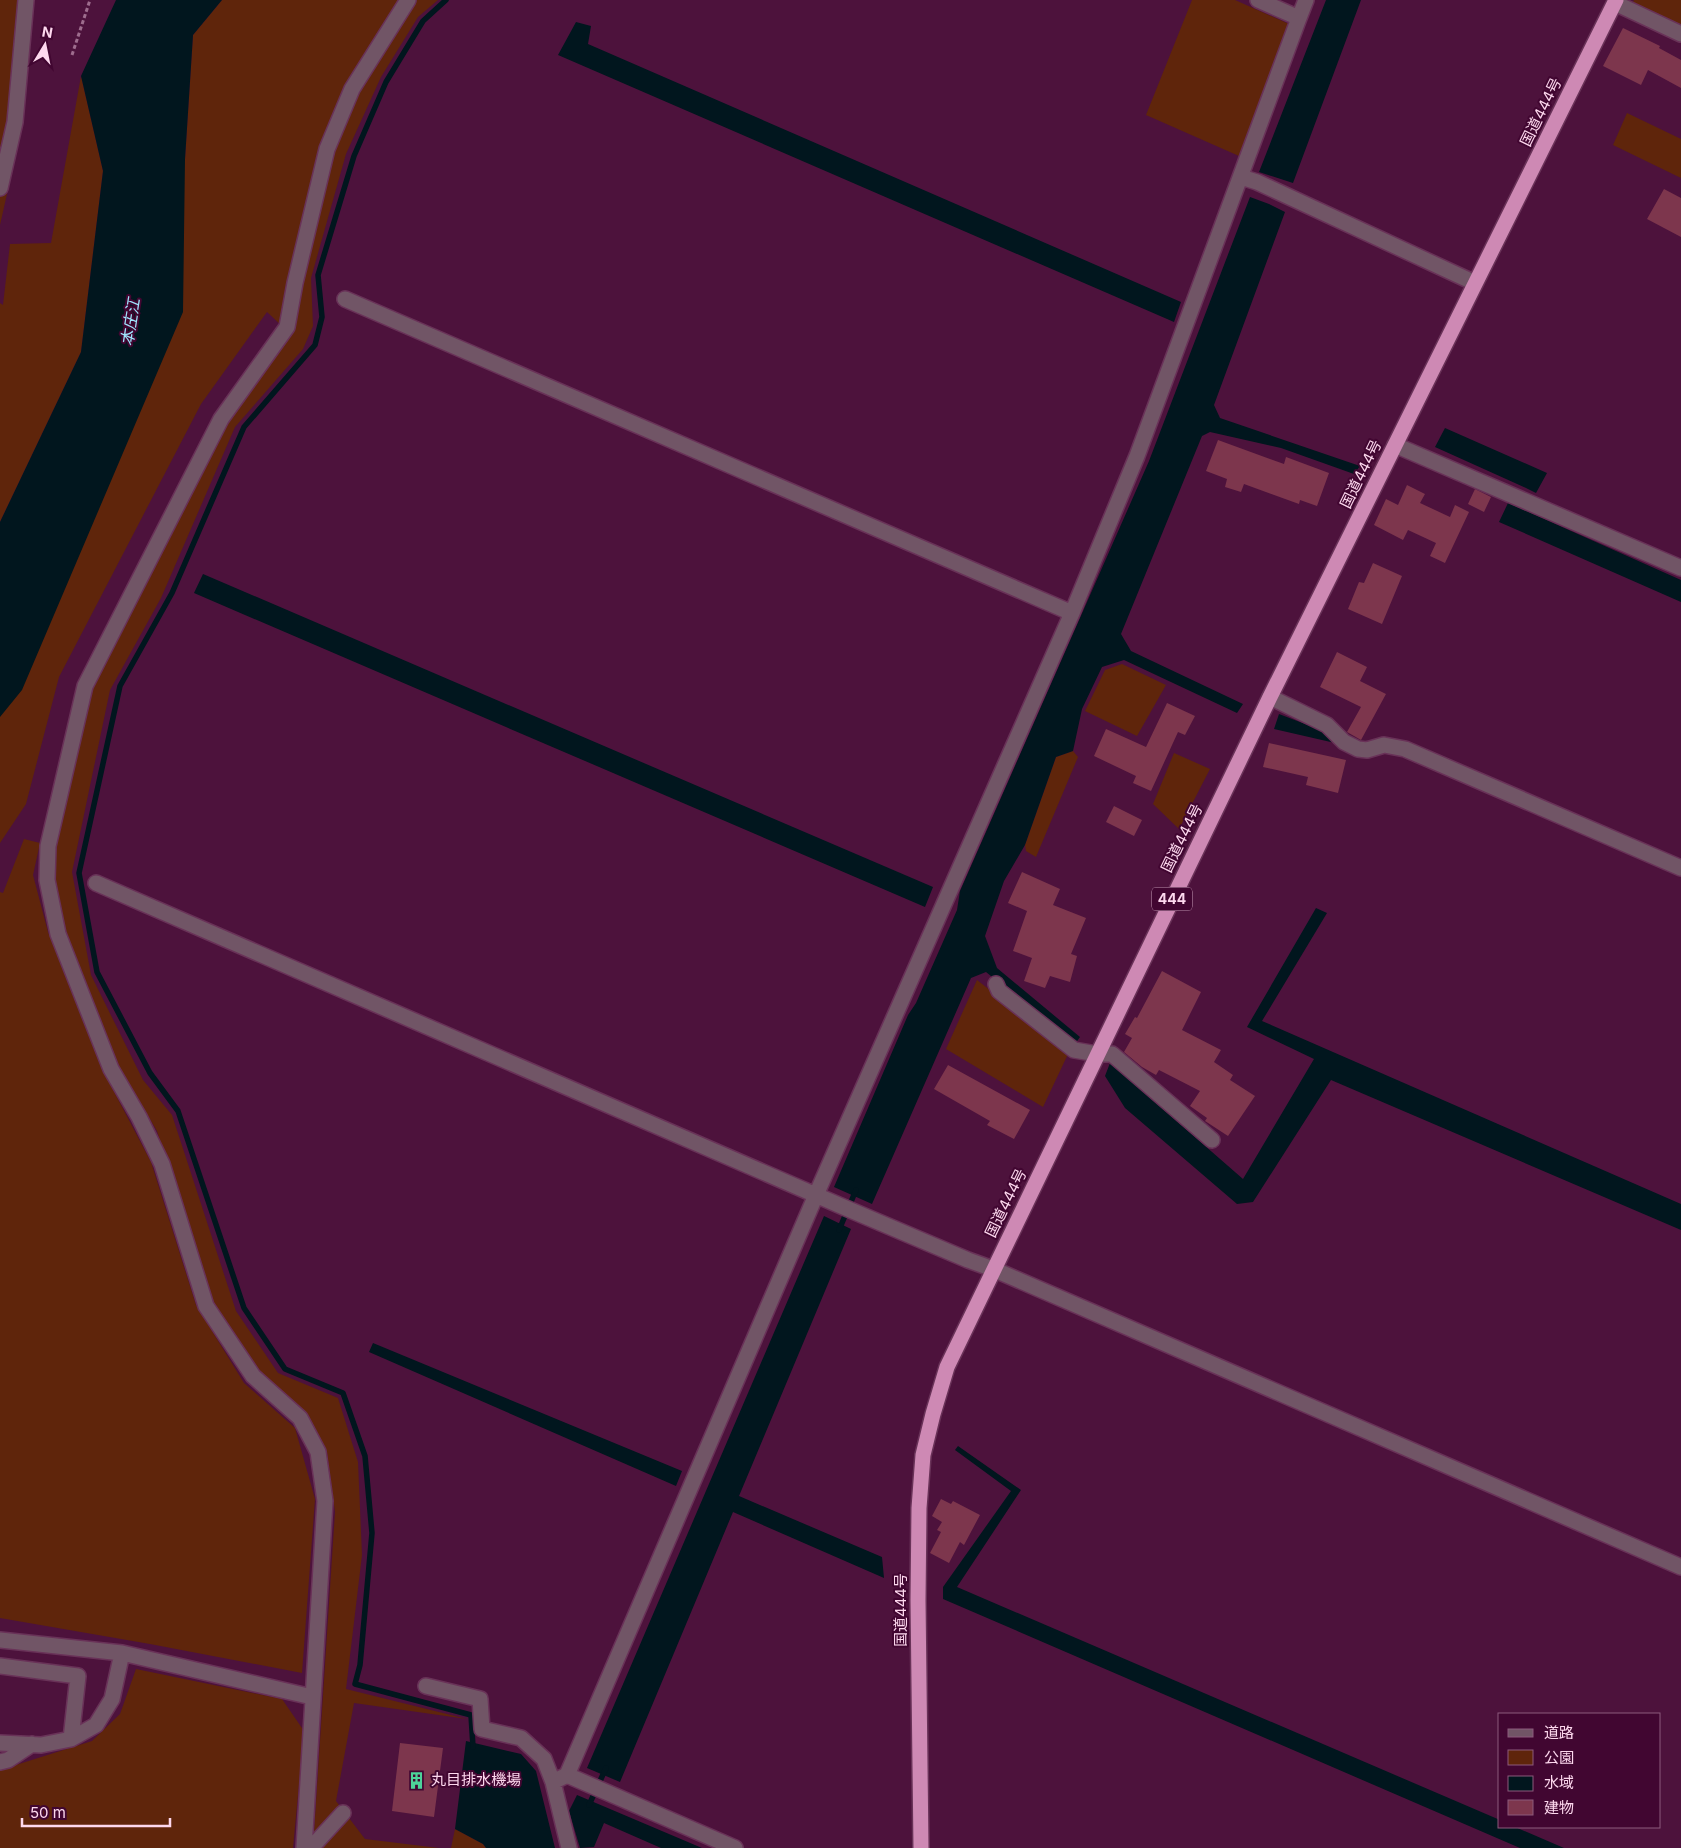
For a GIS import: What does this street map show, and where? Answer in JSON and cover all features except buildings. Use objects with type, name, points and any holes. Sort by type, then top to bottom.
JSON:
[{"type":"highway","name":"国道444号","points":[[921,1848],[918,1600],[919,1508],[923,1455],[932,1414],[947,1367],[1270,697],[1615,1]]},
{"type":"street","points":[[0,188],[15,122],[26,0]]},
{"type":"street","points":[[304,1848],[325,1501],[318,1452],[300,1418],[252,1376],[206,1306],[162,1164],[139,1117],[110,1069],[58,934],[47,880],[48,846],[85,686],[221,419],[287,326],[295,283],[327,149],[352,89],[408,0]]},
{"type":"street","points":[[1258,0],[1299,18]]},
{"type":"street","points":[[554,1782],[567,1775],[816,1195],[1072,613],[1137,456],[1306,0]]},
{"type":"street","points":[[1615,1],[1681,34]]},
{"type":"street","points":[[1241,177],[1258,182],[1475,283]]},
{"type":"street","points":[[345,299],[1072,613]]},
{"type":"street","points":[[1395,445],[1681,568]]},
{"type":"street","points":[[1270,697],[1327,725],[1344,742],[1358,749],[1367,750],[1384,745],[1406,749],[1681,868]]},
{"type":"street","points":[[96,883],[840,1206],[993,1269],[1681,1568]]},
{"type":"street","points":[[996,984],[999,992],[1074,1050],[1097,1054],[1112,1054],[1212,1140]]},
{"type":"street","points":[[0,1640],[122,1653],[312,1697]]},
{"type":"street","points":[[0,1743],[41,1745],[71,1739],[96,1725],[112,1699],[122,1653]]},
{"type":"street","points":[[0,1666],[78,1676],[71,1739]]},
{"type":"street","points":[[426,1686],[480,1698],[482,1729],[521,1738],[544,1759],[554,1782],[569,1848]]},
{"type":"street","points":[[0,1762],[8,1760],[32,1744]]},
{"type":"street","points":[[567,1775],[735,1848]]},
{"type":"street","points":[[311,1848],[343,1812]]},
{"type":"path","points":[[72,55],[90,0]]},
{"type":"green space","points":[[0,0],[34,0],[23,123],[0,225]]},
{"type":"green space","points":[[222,0],[438,0],[418,17],[381,77],[346,154],[311,278],[313,326],[303,349],[235,427],[161,598],[110,690],[72,872],[91,975],[143,1080],[172,1115],[236,1311],[278,1373],[338,1398],[358,1462],[362,1555],[346,1689],[467,1719],[354,1703],[336,1801],[365,1839],[439,1848],[313,1848],[335,1512],[327,1452],[307,1416],[256,1373],[212,1306],[157,1131],[114,1059],[63,932],[53,871],[58,831],[94,681],[227,417],[282,326],[267,312],[201,404],[59,677],[26,804],[0,843],[0,712],[185,159],[193,35]]},
{"type":"green space","points":[[1192,0],[1235,0],[1289,24],[1239,156],[1146,115]]},
{"type":"green space","points":[[1634,0],[1681,0],[1681,25],[1633,2]]},
{"type":"green space","points":[[81,76],[103,171],[81,352],[0,522],[0,303],[3,305],[10,244],[51,243]]},
{"type":"green space","points":[[1627,113],[1681,139],[1681,178],[1613,145]]},
{"type":"green space","points":[[1122,664],[1166,685],[1137,736],[1085,711],[1105,670]]},
{"type":"green space","points":[[1073,751],[1078,757],[1036,857],[1026,851],[1025,845],[1056,757]]},
{"type":"green space","points":[[1174,753],[1210,769],[1179,829],[1153,804]]},
{"type":"green space","points":[[24,839],[40,843],[33,875],[48,932],[101,1067],[151,1162],[196,1305],[244,1383],[295,1428],[315,1499],[302,1673],[0,1618],[0,892],[3,893]]},
{"type":"green space","points":[[977,980],[1069,1052],[1043,1107],[946,1049]]},
{"type":"green space","points":[[136,1669],[282,1699],[304,1731],[293,1848],[0,1848],[0,1770],[92,1741],[120,1714]]},
{"type":"green space","points":[[455,1829],[483,1844],[486,1848],[451,1848]]},
{"type":"water","name":"本庄江","points":[[116,0],[222,0],[193,35],[185,159],[183,312],[22,690],[0,717],[0,522],[81,352],[103,171],[81,76]]},
{"type":"water","points":[[1326,0],[1361,0],[1293,183],[1259,172]]},
{"type":"water","points":[[576,22],[591,26],[588,44],[1181,302],[1174,322],[558,55]]},
{"type":"water","points":[[1250,197],[1285,212],[1214,405],[1220,418],[1360,466],[1354,474],[1281,448],[1210,432],[1202,436],[1121,634],[1131,651],[1243,704],[1237,713],[1124,660],[1102,667],[1082,709],[1073,751],[1056,757],[1025,845],[1004,881],[985,936],[997,968],[1080,1037],[1075,1044],[986,972],[971,978],[872,1204],[834,1187],[908,1015],[916,1003],[957,910],[960,891],[1149,461]]},
{"type":"water","points":[[1445,428],[1547,473],[1536,493],[1435,447]]},
{"type":"water","points":[[1508,503],[1681,580],[1681,602],[1499,522]]},
{"type":"water","points":[[203,574],[933,887],[925,907],[194,593]]},
{"type":"water","points":[[1279,714],[1326,732],[1335,743],[1274,729]]},
{"type":"water","points":[[1316,908],[1327,913],[1262,1021],[1681,1204],[1681,1230],[1331,1080],[1253,1202],[1237,1204],[1125,1108],[1105,1076],[1110,1063],[1243,1179],[1314,1059],[1247,1027]]},
{"type":"water","points":[[824,1216],[851,1229],[739,1496],[882,1557],[884,1578],[733,1512],[620,1782],[587,1768]]},
{"type":"water","points":[[373,1343],[682,1471],[676,1486],[369,1352]]},
{"type":"water","points":[[958,1446],[1021,1490],[957,1587],[1498,1819],[1498,1828],[1517,1828],[1564,1848],[1520,1848],[943,1599],[943,1587],[1011,1491],[955,1450]]},
{"type":"water","points":[[466,1741],[521,1754],[536,1771],[555,1848],[486,1848],[483,1844],[455,1829]]},
{"type":"water","points":[[577,1795],[702,1848],[661,1848],[604,1823],[594,1847],[580,1848],[569,1811]]},
{"type":"waterway","points":[[446,0],[423,21],[386,82],[354,156],[318,275],[322,317],[315,345],[244,427],[172,593],[120,686],[79,873],[97,972],[150,1073],[178,1111],[244,1308],[285,1369],[343,1393],[365,1456],[372,1533],[360,1665],[355,1684],[471,1715],[473,1747]]},
{"type":"waterway","points":[[839,1230],[856,1190]]},
{"type":"waterway","points":[[589,1805],[606,1768]]},
{"type":"place","name":"丸目排水機場","points":[[417,1780]]}]
